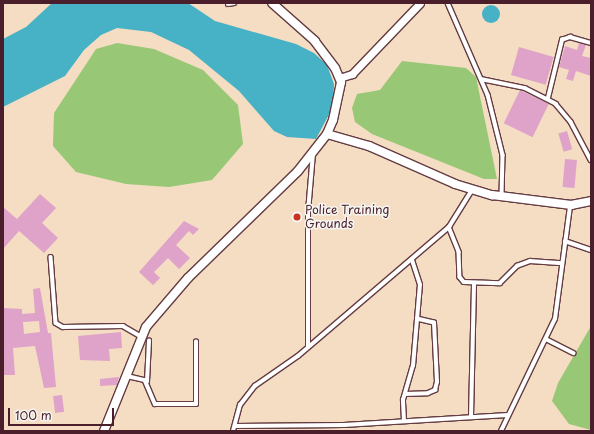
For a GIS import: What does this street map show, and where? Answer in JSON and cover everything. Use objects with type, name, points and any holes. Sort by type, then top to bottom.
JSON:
[{"type":"street","points":[[104,431],[126,376],[145,339],[188,278],[313,153],[327,134],[340,97],[339,78],[315,41],[272,3]]},
{"type":"street","points":[[339,78],[352,74],[420,3]]},
{"type":"street","points":[[327,134],[401,158],[472,190],[502,196],[571,205],[591,201]]},
{"type":"lane","points":[[228,4],[234,3]]},
{"type":"lane","points":[[448,3],[481,79],[503,155],[502,196]]},
{"type":"lane","points":[[548,98],[562,40],[570,37],[591,43]]},
{"type":"lane","points":[[481,79],[525,88],[548,98],[571,122],[591,160]]},
{"type":"lane","points":[[308,347],[308,212],[313,153]]},
{"type":"lane","points":[[233,431],[240,405],[256,386],[308,347],[449,227],[472,190]]},
{"type":"lane","points":[[501,431],[546,339],[559,304],[562,263],[571,205]]},
{"type":"lane","points":[[449,227],[461,259],[460,279],[474,285],[500,283],[517,266],[530,261],[562,263]]},
{"type":"lane","points":[[565,241],[591,250]]},
{"type":"lane","points":[[51,257],[56,323],[63,327],[123,326],[145,339],[147,382],[150,401],[155,404],[197,404],[196,342]]},
{"type":"lane","points":[[404,421],[405,394],[413,366],[420,285],[412,260]]},
{"type":"lane","points":[[471,417],[474,285]]},
{"type":"lane","points":[[405,394],[428,393],[435,390],[437,382],[434,323],[417,319]]},
{"type":"lane","points":[[546,339],[574,353]]},
{"type":"lane","points":[[126,376],[141,377],[147,382]]},
{"type":"lane","points":[[234,426],[344,425],[508,415]]},
{"type":"lane","points":[[343,431],[344,425]]},
{"type":"green space","points":[[117,43],[154,49],[203,70],[238,105],[243,144],[212,180],[169,187],[126,184],[76,172],[53,146],[54,113],[96,49]]},
{"type":"green space","points":[[402,61],[466,68],[476,77],[497,179],[484,179],[372,134],[355,122],[352,108],[357,94],[380,90]]},
{"type":"green space","points":[[591,326],[591,430],[569,424],[552,401],[558,383]]},
{"type":"water","points":[[52,3],[188,3],[215,21],[296,44],[314,53],[327,65],[334,84],[333,107],[316,139],[287,137],[274,131],[239,91],[189,50],[151,32],[117,28],[101,35],[84,50],[65,76],[3,107],[3,39],[26,27]]},
{"type":"water","points":[[491,5],[497,8],[500,14],[497,20],[491,23],[485,20],[482,14],[485,8]]},
{"type":"building","points":[[579,43],[586,45],[582,56],[591,58],[591,76],[576,71],[573,81],[566,79],[569,70],[559,67],[565,46],[577,50]]},
{"type":"building","points":[[519,47],[554,57],[546,85],[511,75]]},
{"type":"building","points":[[520,90],[549,104],[533,137],[504,123]]},
{"type":"building","points":[[567,131],[572,149],[564,152],[558,133]]},
{"type":"building","points":[[565,159],[577,160],[575,188],[563,187]]},
{"type":"building","points":[[40,194],[56,208],[42,223],[58,238],[44,253],[19,231],[3,249],[3,207],[17,219]]},
{"type":"building","points":[[184,221],[199,229],[193,235],[189,231],[176,245],[190,258],[179,269],[168,258],[154,272],[160,278],[153,285],[139,272]]},
{"type":"building","points":[[40,288],[48,333],[51,333],[56,387],[44,388],[35,346],[13,348],[15,375],[3,375],[3,308],[22,309],[22,314],[35,313],[33,289]],"holes":[[[39,321],[40,332],[24,334],[23,322]]]},
{"type":"building","points":[[121,332],[122,348],[109,349],[110,361],[80,360],[78,336]]},
{"type":"building","points":[[119,377],[117,385],[100,386],[100,379]]},
{"type":"building","points":[[62,395],[64,412],[55,413],[53,396]]},
{"type":"place","name":"Police Training Grounds","points":[[297,217]]}]
